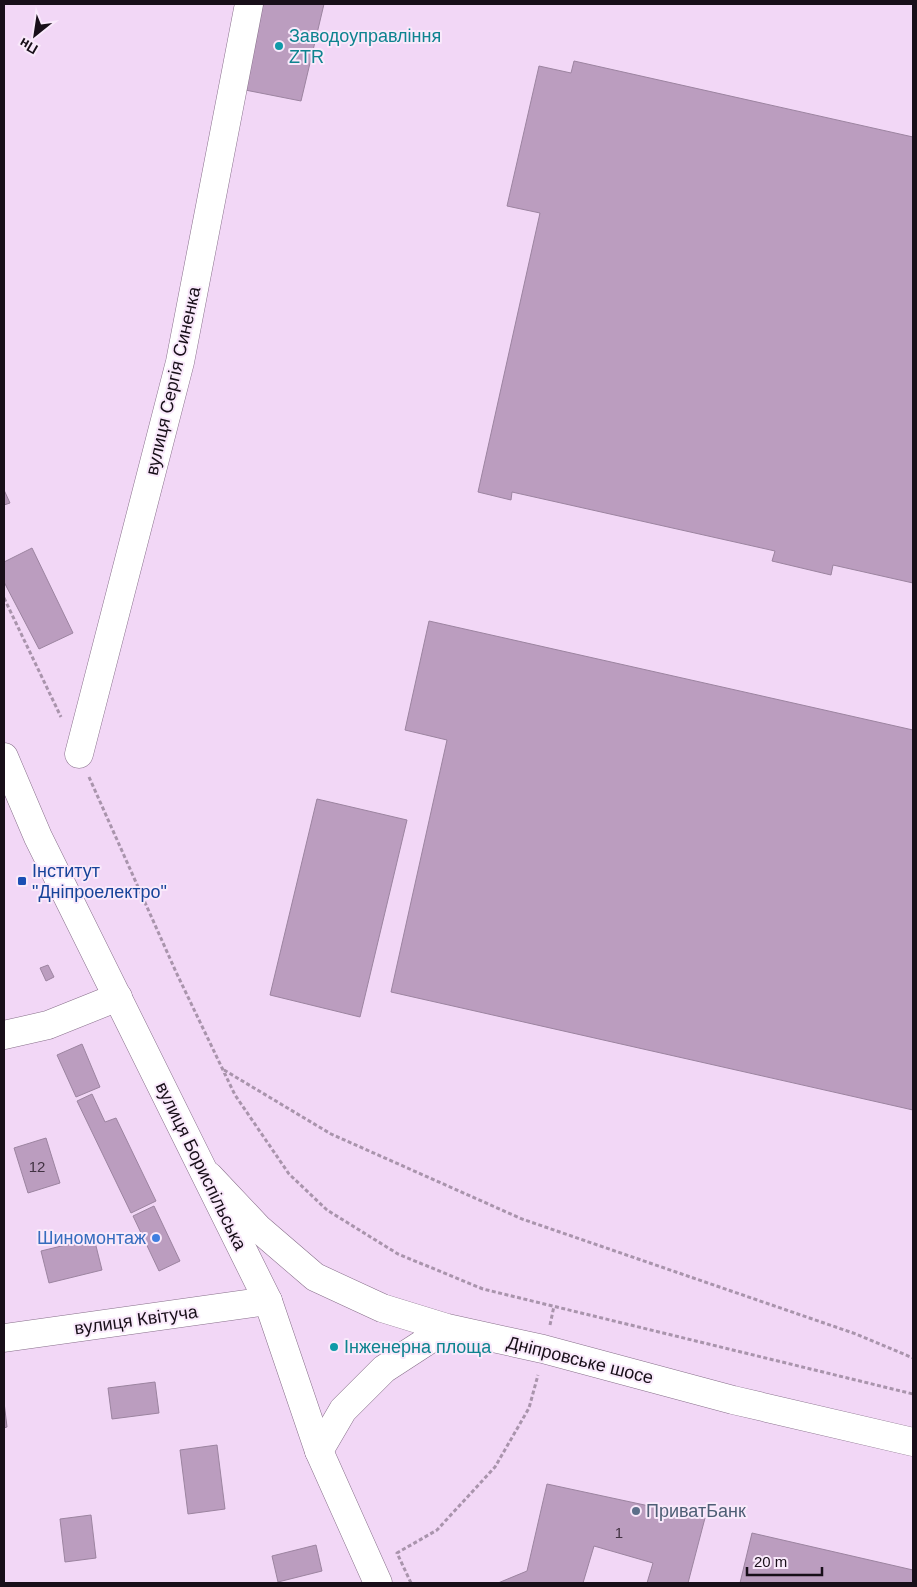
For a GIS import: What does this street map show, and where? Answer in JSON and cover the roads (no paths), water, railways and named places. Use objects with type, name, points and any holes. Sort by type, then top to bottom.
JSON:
[{"type":"street","name":"вулиця Сергія Синенка","points":[[79,754],[180,362],[249,4]]},
{"type":"street","name":"вулиця Бориспільська","points":[[4,757],[38,837],[268,1301],[319,1451],[378,1583]]},
{"type":"street","points":[[4,1035],[48,1025],[118,997]]},
{"type":"street","name":"Дніпровське шосе","points":[[203,1170],[258,1228],[316,1277],[382,1308],[447,1328],[543,1349],[733,1400],[913,1442]]},
{"type":"street","name":"вулиця Квітуча","points":[[4,1338],[268,1301]]},
{"type":"street","points":[[319,1451],[344,1410],[384,1369],[447,1328]]},
{"type":"place","name":"Заводоуправління ZTR","points":[[279,46]]},
{"type":"place","name":"Інститут \"Дніпроелектро\"","points":[[22,881]]},
{"type":"place","name":"Шиномонтаж","points":[[156,1238]]},
{"type":"place","name":"Інженерна площа","points":[[334,1347]]},
{"type":"place","name":"ПриватБанк","points":[[636,1511]]}]
